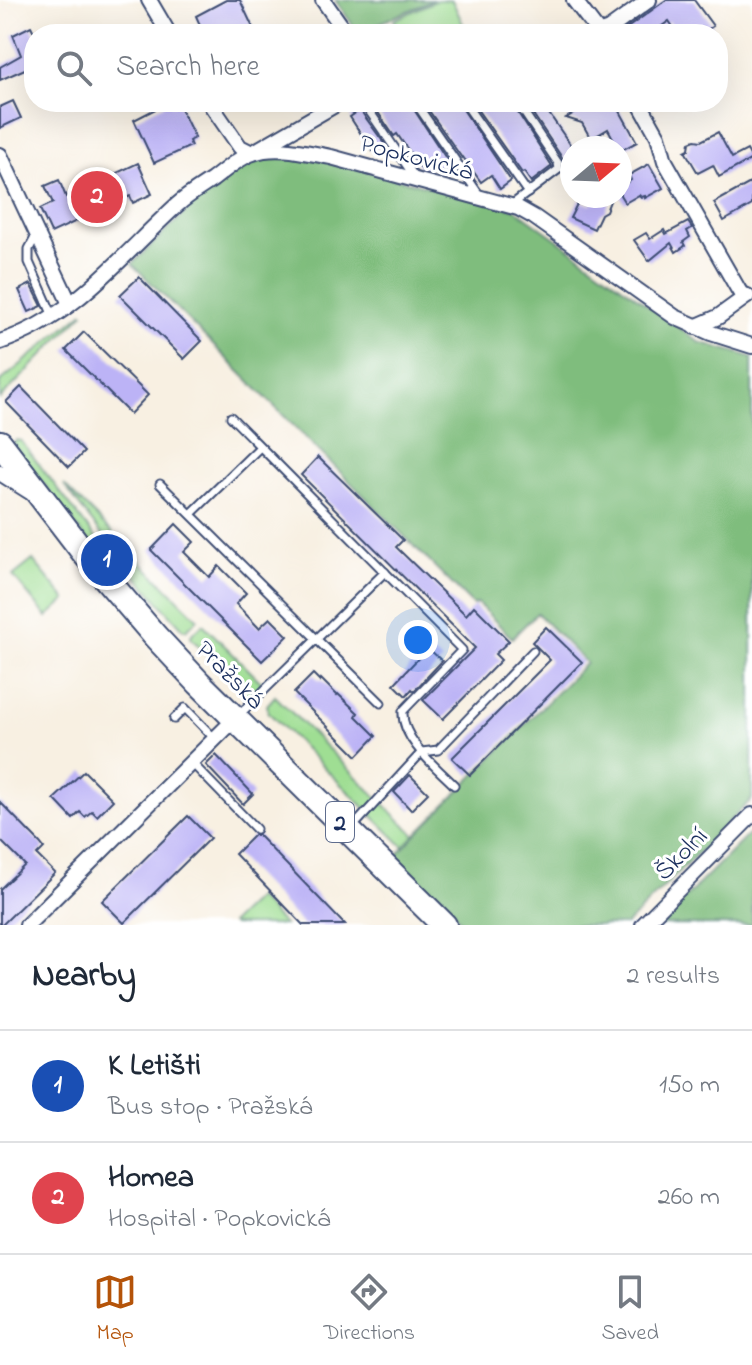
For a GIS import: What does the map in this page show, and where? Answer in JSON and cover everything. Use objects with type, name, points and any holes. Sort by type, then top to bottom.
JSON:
[{"type":"main road","name":"Pražská","points":[[0,443],[91,562],[155,636],[444,925]]},
{"type":"street","points":[[149,0],[163,24]]},
{"type":"street","points":[[323,0],[340,24]]},
{"type":"street","points":[[574,0],[591,24]]},
{"type":"street","points":[[616,24],[649,0]]},
{"type":"street","points":[[216,112],[240,147],[252,153]]},
{"type":"street","points":[[0,342],[21,334],[70,304],[109,272],[177,205],[252,153],[323,112]]},
{"type":"street","points":[[645,112],[658,136],[665,161],[741,294],[749,296]]},
{"type":"street","name":"Popkovická","points":[[252,153],[279,150],[331,157],[509,206],[534,217],[675,317],[752,346]]},
{"type":"street","points":[[0,155],[70,304]]},
{"type":"street","points":[[695,327],[749,296]]},
{"type":"street","points":[[728,338],[730,309]]},
{"type":"street","points":[[0,473],[30,492],[53,513]]},
{"type":"street","points":[[33,923],[236,718]]},
{"type":"street","name":"Školní","points":[[643,925],[752,815]]},
{"type":"lane","points":[[370,112],[418,181]]},
{"type":"lane","points":[[422,112],[482,199]]},
{"type":"lane","points":[[471,112],[528,193]]},
{"type":"lane","points":[[509,206],[558,171],[559,166],[524,112]]},
{"type":"lane","points":[[37,234],[29,249],[29,262],[53,316]]},
{"type":"lane","points":[[231,417],[462,650],[403,711],[402,721],[422,752],[454,785]]},
{"type":"lane","points":[[191,514],[260,447]]},
{"type":"lane","points":[[160,484],[381,703]]},
{"type":"lane","points":[[236,718],[385,572]]},
{"type":"lane","points":[[349,831],[422,752],[438,750],[533,651]]},
{"type":"lane","points":[[174,719],[185,708],[215,739]]},
{"type":"lane","points":[[191,762],[256,829]]},
{"type":"green space","points":[[335,0],[434,0],[377,24],[352,24]]},
{"type":"green space","points":[[437,0],[452,0],[463,24],[396,24],[394,20]]},
{"type":"green space","points":[[280,155],[325,160],[515,209],[699,342],[752,357],[752,799],[626,925],[465,925],[395,857],[586,663],[537,613],[512,638],[477,603],[473,605],[132,264],[197,201],[250,162]]},
{"type":"green space","points":[[84,313],[0,399],[0,382]]},
{"type":"green space","points":[[21,441],[107,553],[104,556],[87,540],[13,444]]},
{"type":"green space","points":[[64,485],[198,619],[184,630],[92,523]]},
{"type":"green space","points":[[33,560],[66,600],[47,617],[13,576]]},
{"type":"green space","points":[[203,624],[263,684],[254,692],[247,695],[191,638]]},
{"type":"green space","points":[[275,696],[415,835],[404,847],[269,713],[267,705]]},
{"type":"green space","points":[[752,831],[752,925],[658,925]]},
{"type":"green space","points":[[257,898],[284,925],[231,923]]},
{"type":"building","points":[[226,0],[240,0],[251,24],[200,24],[196,16]]},
{"type":"building","points":[[666,0],[694,0],[712,24],[671,24],[669,21],[665,24],[633,24]]},
{"type":"building","points":[[24,30],[24,69],[0,80],[0,67],[21,55],[13,35]]},
{"type":"building","points":[[13,101],[21,118],[0,128],[0,107]]},
{"type":"building","points":[[150,112],[182,112],[195,138],[189,141],[191,146],[154,163],[134,120]]},
{"type":"building","points":[[361,112],[384,143],[372,151],[350,117]]},
{"type":"building","points":[[378,112],[416,112],[451,166],[439,174],[432,163],[422,170],[397,134],[394,136]]},
{"type":"building","points":[[430,112],[465,112],[511,181],[500,189],[491,175],[481,182]]},
{"type":"building","points":[[479,112],[517,112],[552,166],[531,182]]},
{"type":"building","points":[[532,112],[548,112],[564,136],[560,136],[560,154]]},
{"type":"building","points":[[576,112],[620,112],[637,142],[632,145],[632,136],[612,136],[608,129],[589,136],[582,123],[566,118]]},
{"type":"building","points":[[718,132],[732,158],[747,150],[752,159],[719,177],[713,165],[698,173],[685,151],[689,149],[690,142],[701,141]]},
{"type":"building","points":[[138,163],[152,194],[133,203],[130,196],[51,233],[40,209],[53,203],[45,186],[59,180],[66,197]]},
{"type":"building","points":[[649,164],[663,188],[645,198],[639,195],[632,199],[632,173]]},
{"type":"building","points":[[752,182],[752,205],[724,221],[714,203]]},
{"type":"building","points":[[575,208],[607,208],[594,229],[570,218]]},
{"type":"building","points":[[688,222],[692,228],[687,231],[690,237],[683,242],[685,246],[676,252],[671,243],[649,261],[634,240],[646,233],[650,239],[664,230],[666,234]]},
{"type":"building","points":[[139,277],[202,341],[184,359],[120,295]]},
{"type":"building","points":[[31,284],[42,306],[29,312],[19,290]]},
{"type":"building","points":[[84,332],[148,395],[130,414],[66,350]]},
{"type":"building","points":[[21,387],[84,452],[69,467],[6,402]]},
{"type":"building","points":[[318,457],[403,540],[396,547],[466,615],[474,606],[509,641],[495,654],[501,660],[443,719],[423,700],[475,648],[301,475]]},
{"type":"building","points":[[176,524],[194,542],[184,552],[209,577],[219,566],[246,593],[236,604],[259,628],[270,618],[288,636],[262,661],[151,550]]},
{"type":"building","points":[[546,627],[582,662],[470,775],[452,758],[550,660],[532,642]]},
{"type":"building","points":[[428,648],[442,661],[406,696],[394,684]]},
{"type":"building","points":[[313,674],[358,713],[356,716],[376,736],[357,756],[294,693]]},
{"type":"building","points":[[216,755],[253,794],[243,804],[206,765]]},
{"type":"building","points":[[84,771],[113,800],[97,816],[92,811],[85,817],[80,812],[73,819],[54,799]]},
{"type":"building","points":[[410,775],[428,793],[411,810],[394,792]]},
{"type":"building","points":[[0,802],[44,848],[37,855],[55,873],[2,925],[0,889],[25,865],[0,840]]},
{"type":"building","points":[[188,816],[210,838],[124,923],[102,901]]},
{"type":"building","points":[[254,835],[258,835],[345,925],[303,925],[235,854]]},
{"type":"place","name":"Homea","points":[[97,197]]},
{"type":"place","name":"K Letišti","points":[[107,560]]}]
